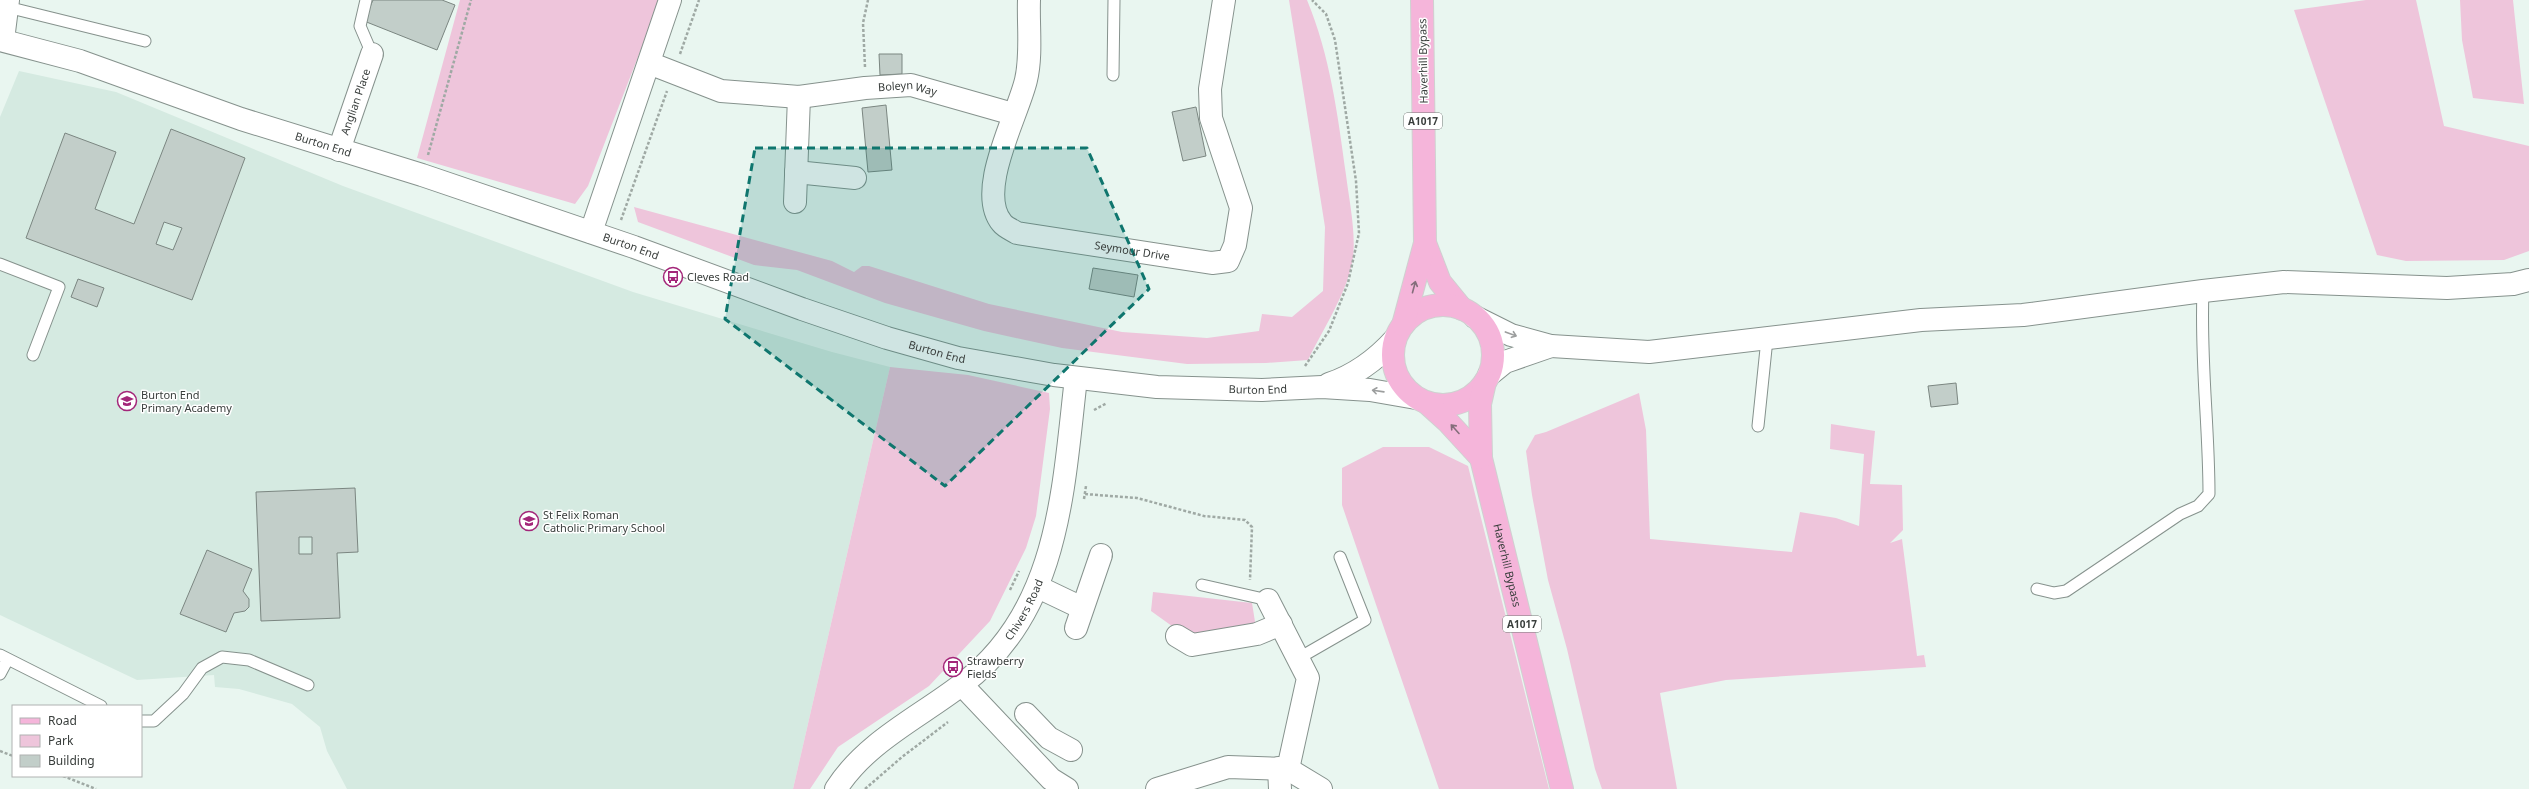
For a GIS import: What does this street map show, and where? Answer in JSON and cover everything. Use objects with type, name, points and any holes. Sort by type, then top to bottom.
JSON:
[{"type":"main road","name":"Haverhill Bypass","points":[[1399,332],[1424,243],[1422,0]]},
{"type":"main road","name":"Haverhill Bypass","points":[[1424,243],[1440,282],[1469,313]]},
{"type":"main road","points":[[1446,306],[1469,313],[1486,330],[1492,344],[1492,360],[1487,379],[1474,394],[1459,403],[1443,405],[1422,400],[1404,387],[1395,372],[1392,356],[1399,332],[1415,314],[1430,307],[1446,306]]},
{"type":"main road","name":"Haverhill Bypass","points":[[1487,379],[1480,404],[1481,458],[1562,789]]},
{"type":"main road","name":"Haverhill Bypass","points":[[1422,400],[1447,421],[1481,458]]},
{"type":"street","points":[[591,232],[670,0]]},
{"type":"street","name":"Seymour Drive","points":[[1028,0],[1026,80],[1013,114],[992,189],[995,211],[1002,224],[1017,233],[1212,263],[1228,261],[1235,245],[1240,208],[1211,118],[1210,89],[1224,0]]},
{"type":"street","points":[[2,40],[8,3]]},
{"type":"street","name":"Burton End","points":[[2,40],[80,61],[247,121],[422,175],[591,232],[887,338],[958,358],[1076,378],[1157,387],[1370,390],[1422,400]]},
{"type":"street","name":"Anglian Place","points":[[339,150],[372,54]]},
{"type":"street","name":"Boleyn Way","points":[[649,63],[675,71],[721,91],[799,97],[865,88],[911,85],[1013,114]]},
{"type":"street","points":[[795,202],[799,97]]},
{"type":"street","points":[[796,172],[854,178]]},
{"type":"street","points":[[1469,313],[1512,335],[1551,346],[1649,352],[1921,320],[2023,315],[2203,291],[2284,282],[2447,288],[2513,284],[2529,280]]},
{"type":"street","name":"Burton End","points":[[1312,388],[1347,378],[1366,366],[1399,332]]},
{"type":"street","points":[[1487,379],[1505,362],[1551,346]]},
{"type":"street","name":"Chivers Road","points":[[836,789],[858,761],[882,740],[962,685],[993,656],[1025,612],[1038,587],[1051,548],[1062,500],[1076,378]]},
{"type":"street","points":[[1076,628],[1102,555]]},
{"type":"street","points":[[1038,587],[1082,608]]},
{"type":"street","points":[[1261,598],[1281,624],[1308,678],[1282,775]]},
{"type":"street","points":[[1177,636],[1192,646],[1257,634],[1281,624]]},
{"type":"street","points":[[962,685],[1050,779],[1067,789]]},
{"type":"street","points":[[1026,714],[1049,738],[1071,750]]},
{"type":"street","points":[[1030,756],[1049,738]]},
{"type":"street","points":[[1157,789],[1228,767],[1282,775],[1321,789]]},
{"type":"lane","points":[[366,0],[360,26],[372,54]]},
{"type":"lane","points":[[1113,75],[1114,0]]},
{"type":"lane","points":[[8,3],[145,42]]},
{"type":"lane","points":[[0,264],[59,287],[33,355]]},
{"type":"lane","points":[[2037,589],[2054,593],[2066,591],[2180,514],[2198,506],[2209,494],[2209,442],[2201,338],[2203,291]]},
{"type":"lane","points":[[1758,426],[1768,339]]},
{"type":"lane","points":[[1299,658],[1365,620],[1340,557]]},
{"type":"lane","points":[[1202,585],[1261,598]]},
{"type":"lane","points":[[0,674],[4,657],[99,705]]},
{"type":"lane","points":[[142,721],[154,721],[183,694],[202,668],[222,657],[249,660],[308,685]]},
{"type":"path","points":[[422,175],[471,0]]},
{"type":"path","points":[[620,221],[675,71],[699,0]]},
{"type":"path","points":[[865,88],[863,23],[868,0]]},
{"type":"path","points":[[1312,0],[1326,14],[1335,40],[1356,181],[1359,233],[1348,284],[1329,331],[1304,369],[1312,388]]},
{"type":"path","points":[[1085,494],[1137,498],[1204,516],[1245,520],[1252,527],[1249,579],[1261,598]]},
{"type":"path","points":[[1009,592],[1020,567]]},
{"type":"path","points":[[0,751],[12,756]]},
{"type":"path","points":[[66,777],[96,789]]},
{"type":"highlighted area","points":[[755,148],[1087,148],[1149,289],[945,486],[725,319]]},
{"type":"shaded area","name":"St Felix Roman Catholic Primary School","points":[[19,71],[116,92],[343,186],[633,292],[832,352],[890,367],[793,789],[347,789],[327,751],[320,727],[292,704],[239,689],[215,687],[214,675],[137,680],[0,615],[0,117]]},
{"type":"green space","points":[[460,0],[660,0],[588,186],[575,204],[417,158]]},
{"type":"green space","points":[[1289,0],[1307,0],[1322,42],[1336,108],[1354,237],[1351,270],[1335,309],[1308,360],[1266,363],[1187,364],[1062,348],[984,331],[885,303],[797,270],[754,265],[638,222],[634,207],[832,261],[854,272],[862,266],[869,266],[989,304],[1122,332],[1207,338],[1259,331],[1262,314],[1292,317],[1323,291],[1325,227]]},
{"type":"green space","points":[[2366,0],[2416,0],[2444,126],[2529,146],[2529,251],[2504,260],[2406,261],[2377,255],[2294,10]]},
{"type":"green space","points":[[2460,0],[2513,0],[2524,104],[2473,98],[2462,40]]},
{"type":"green space","points":[[890,367],[968,375],[1049,393],[1050,409],[1036,516],[1026,548],[990,621],[929,686],[838,747],[810,789],[793,789]]},
{"type":"green space","points":[[1639,393],[1646,430],[1650,539],[1792,552],[1800,512],[1836,518],[1859,526],[1864,454],[1830,449],[1831,424],[1875,431],[1870,484],[1902,485],[1903,530],[1890,543],[1902,539],[1917,656],[1924,655],[1926,667],[1726,680],[1660,693],[1677,789],[1602,789],[1595,769],[1567,649],[1548,580],[1532,495],[1526,451],[1535,435],[1546,432]]},
{"type":"green space","points":[[1383,447],[1429,447],[1468,466],[1549,789],[1439,789],[1342,505],[1342,468]]},
{"type":"green space","points":[[1153,592],[1252,603],[1256,628],[1190,639],[1151,611]]},
{"type":"building","points":[[373,0],[442,0],[455,5],[437,50],[364,21]]},
{"type":"building","points":[[879,54],[902,54],[902,74],[880,75]]},
{"type":"building","points":[[886,105],[892,170],[868,172],[862,108]]},
{"type":"building","points":[[1196,107],[1206,156],[1183,161],[1172,112]]},
{"type":"building","points":[[171,129],[245,158],[192,300],[26,238],[65,133],[116,152],[95,209],[134,224]],"holes":[[[164,222],[182,228],[173,250],[156,244]]]},
{"type":"building","points":[[1093,268],[1138,275],[1134,297],[1089,289]]},
{"type":"building","points":[[78,279],[104,288],[97,307],[71,297]]},
{"type":"building","points":[[1956,383],[1958,404],[1931,407],[1928,386]]},
{"type":"building","points":[[355,488],[358,552],[337,553],[340,618],[261,621],[256,492]],"holes":[[[299,537],[312,537],[312,554],[299,554]]]},
{"type":"building","points":[[207,550],[252,569],[243,591],[249,599],[249,607],[245,611],[234,613],[226,632],[180,614]]},
{"type":"place","name":"Cleves Road","points":[[673,277]]},
{"type":"place","name":"Burton End Primary Academy","points":[[127,401]]},
{"type":"place","name":"St Felix Roman Catholic Primary School","points":[[529,521]]},
{"type":"place","name":"Strawberry Fields","points":[[953,667]]}]
